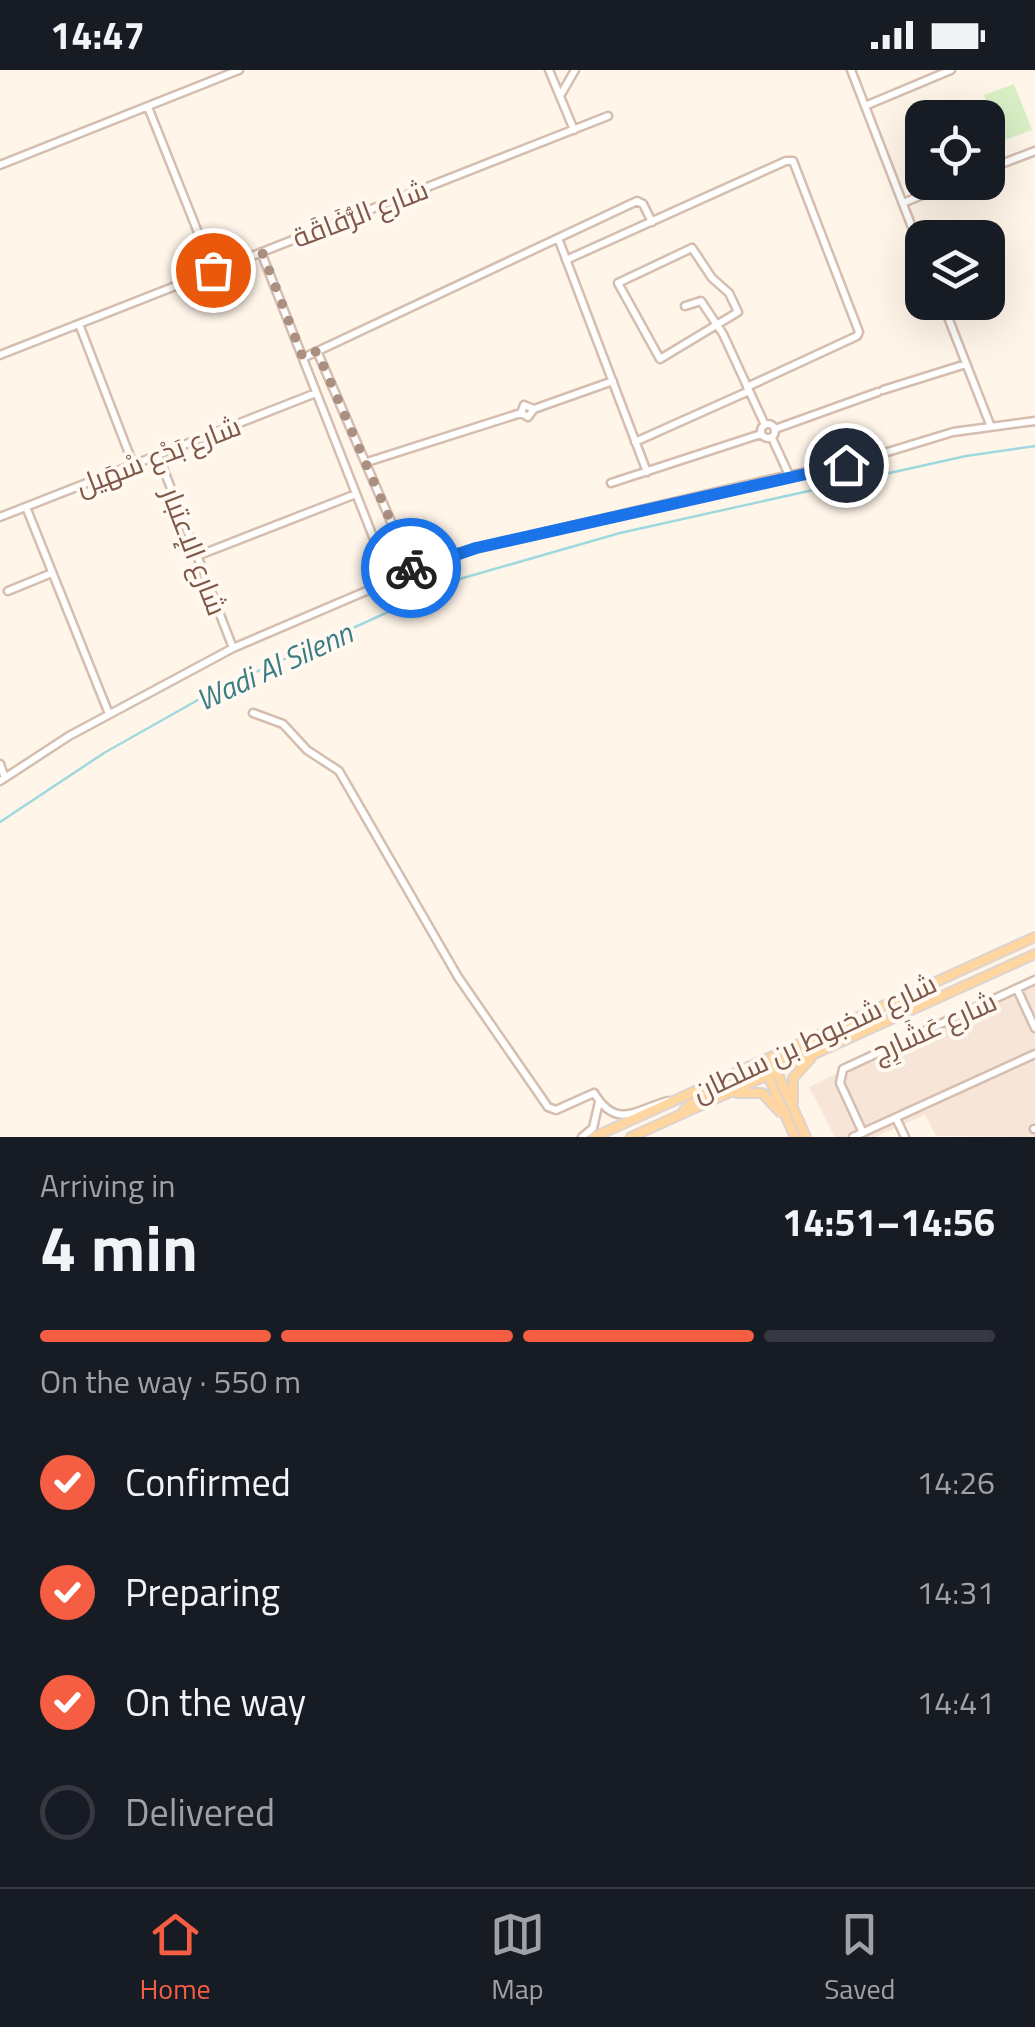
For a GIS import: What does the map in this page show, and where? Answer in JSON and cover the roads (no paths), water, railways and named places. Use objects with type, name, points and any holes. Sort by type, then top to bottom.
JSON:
[{"type":"main road","name":"شارع شخبوط بن سلطان","points":[[632,1137],[728,1094],[769,1066],[857,1018],[1035,937]]},
{"type":"main road","name":"شارع شخبوط بن سلطان","points":[[594,1137],[676,1100],[821,1051],[1035,954]]},
{"type":"main road","points":[[798,1120],[792,1098],[793,1078],[821,1051]]},
{"type":"main road","points":[[769,1066],[798,1120]]},
{"type":"main road","points":[[769,1066],[776,1095],[794,1137]]},
{"type":"main road","points":[[680,1115],[695,1101],[769,1066]]},
{"type":"main road","points":[[776,1095],[783,1092],[806,1137]]},
{"type":"main road","points":[[728,1094],[762,1094],[786,1119]]},
{"type":"street","points":[[0,165],[239,70]]},
{"type":"street","points":[[549,70],[574,130]]},
{"type":"street","points":[[560,96],[575,70]]},
{"type":"street","points":[[851,70],[909,220]]},
{"type":"street","points":[[865,106],[951,70]]},
{"type":"street","points":[[148,107],[213,270]]},
{"type":"street","name":"شارع الرُّفَاقَة","points":[[0,355],[608,116]]},
{"type":"street","points":[[1005,163],[1035,151]]},
{"type":"street","points":[[566,260],[786,161],[795,162],[859,334],[635,442]]},
{"type":"street","points":[[903,203],[910,200]]},
{"type":"street","points":[[303,358],[638,201],[644,204],[652,222]]},
{"type":"street","points":[[558,238],[647,472]]},
{"type":"street","points":[[692,248],[738,307],[736,313],[718,325],[658,358],[618,283],[692,248]]},
{"type":"street","points":[[262,252],[390,580]]},
{"type":"street","points":[[686,306],[701,300],[718,325],[765,424],[762,434]]},
{"type":"street","points":[[949,320],[991,427]]},
{"type":"street","points":[[78,324],[133,464]]},
{"type":"street","points":[[317,351],[412,570]]},
{"type":"street","points":[[775,428],[966,364]]},
{"type":"street","points":[[366,462],[521,413],[528,418],[534,409],[612,380]]},
{"type":"street","name":"شارع بَدْع سْهَيل","points":[[0,517],[316,393]]},
{"type":"street","points":[[0,764],[3,780],[109,714],[233,648],[412,570],[476,548],[846,465],[953,432],[1035,421]]},
{"type":"street","points":[[765,424],[775,428]]},
{"type":"street","points":[[775,428],[772,438],[788,475]]},
{"type":"street","points":[[612,483],[762,434],[772,438]]},
{"type":"street","name":"شارع الإعتبار","points":[[158,455],[233,648]]},
{"type":"street","points":[[197,556],[356,494]]},
{"type":"street","points":[[26,507],[109,714]]},
{"type":"street","points":[[8,591],[52,572]]},
{"type":"street","points":[[253,712],[283,724],[307,750],[339,771],[458,977],[548,1107],[556,1110],[594,1093],[610,1111],[625,1116],[676,1100]]},
{"type":"street","name":"شارع عَشَارِج","points":[[862,1133],[840,1083],[843,1069],[1035,980]]},
{"type":"street","points":[[1017,989],[1035,1028]]},
{"type":"street","points":[[853,1137],[1035,1054]]},
{"type":"street","points":[[582,1137],[596,1122],[598,1100]]},
{"type":"street","points":[[896,1118],[905,1137]]},
{"type":"waterway","name":"Wadi Al Silenn","points":[[0,822],[104,753],[212,692],[463,578],[620,533],[966,456],[1035,446]]}]
